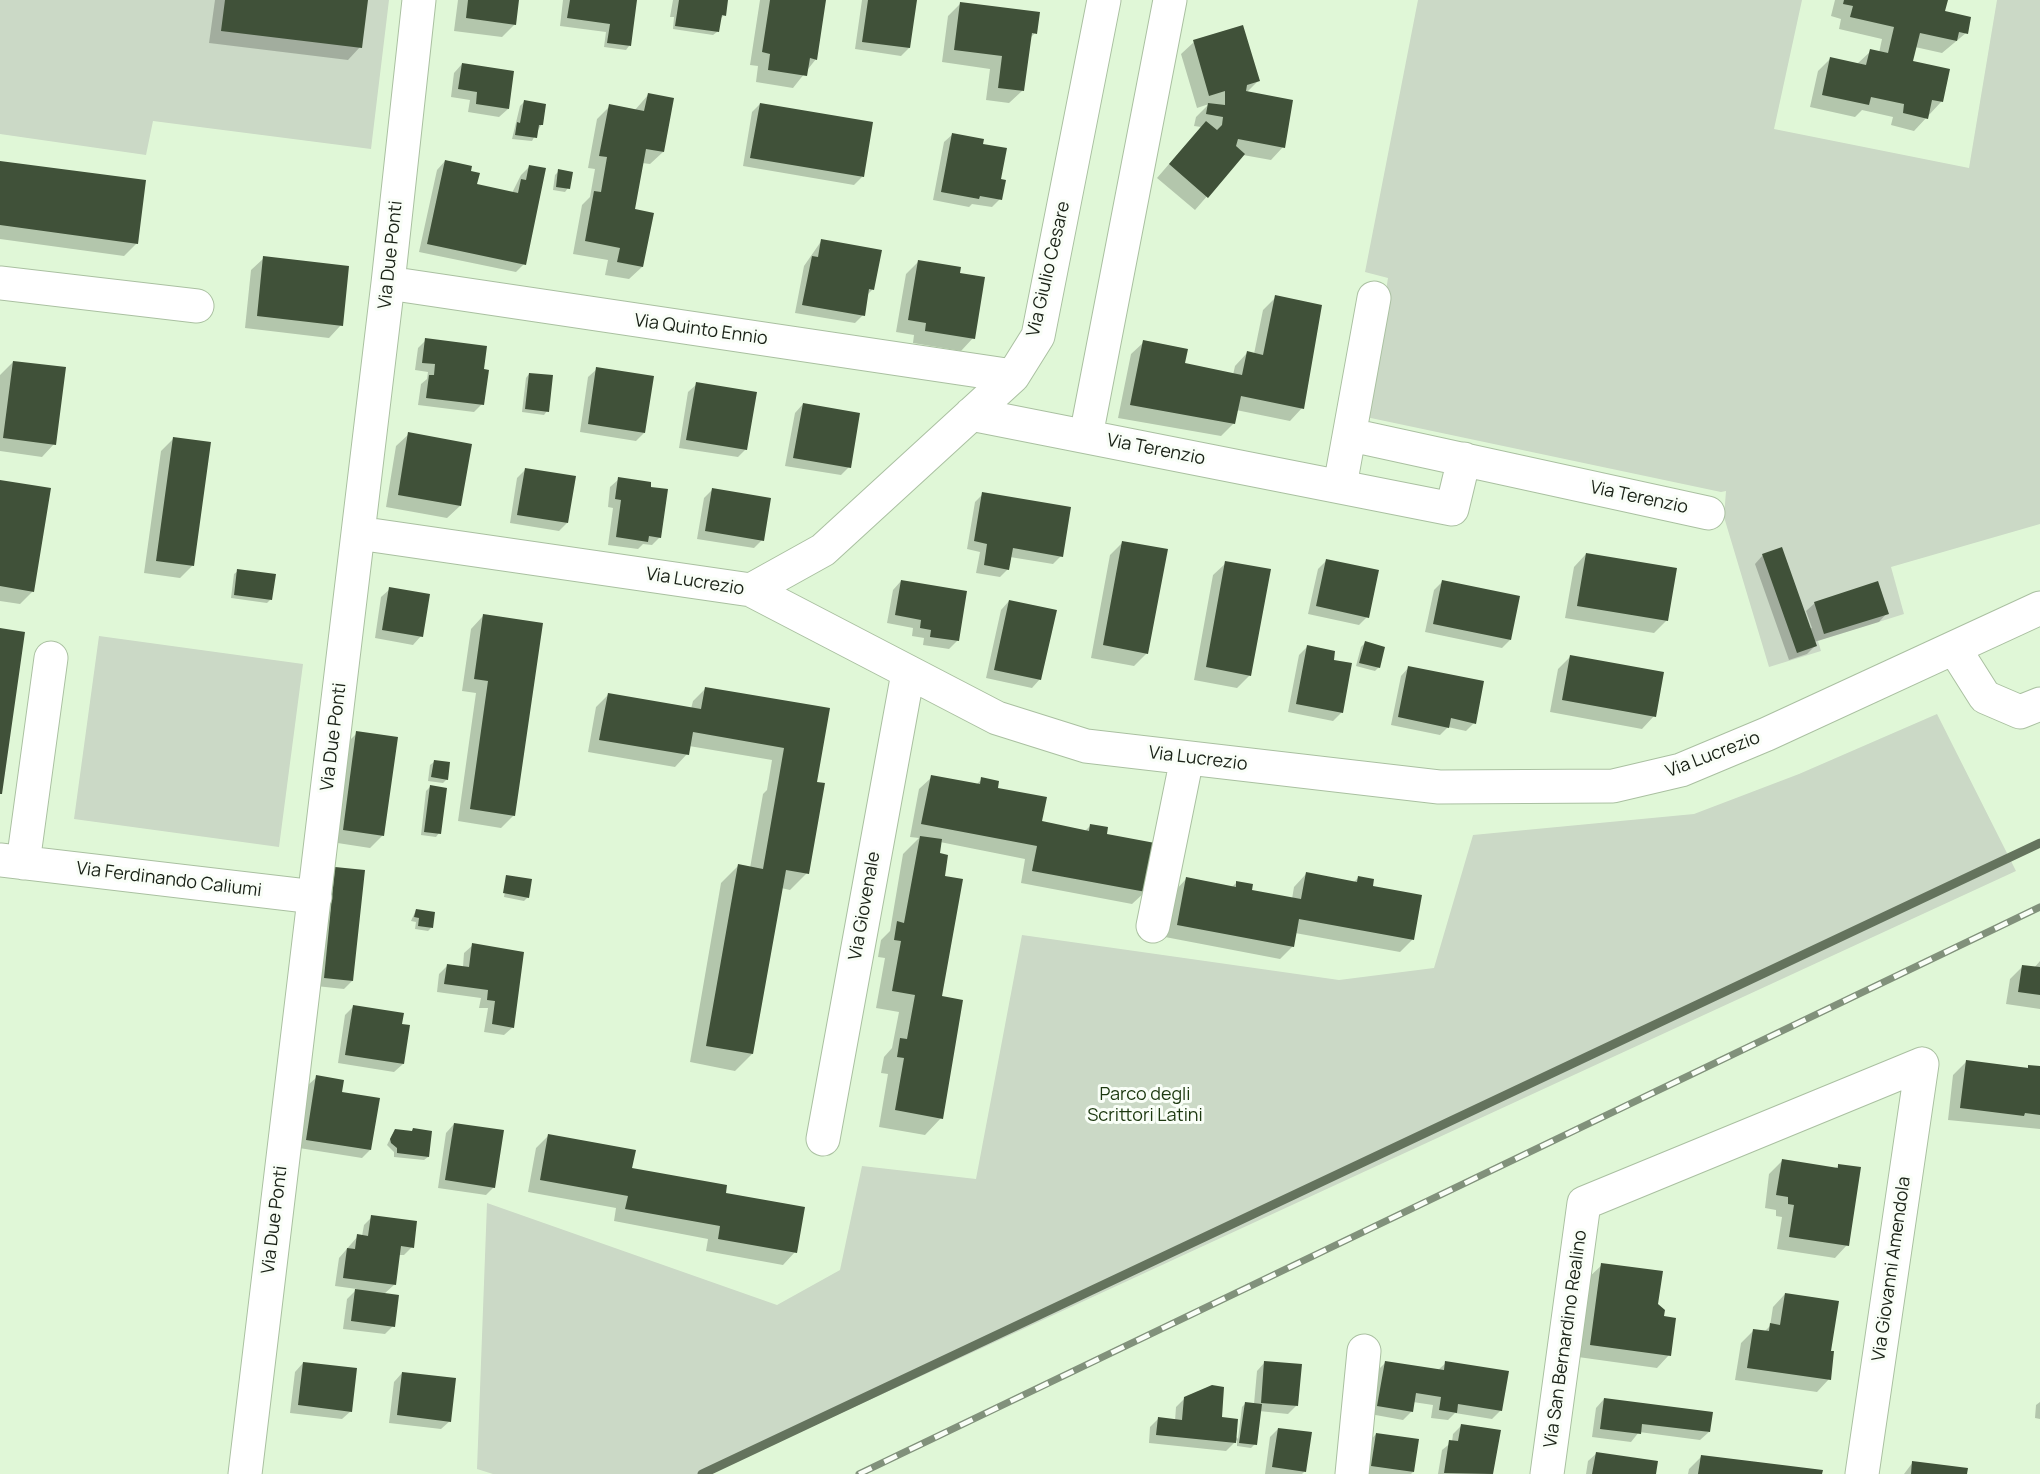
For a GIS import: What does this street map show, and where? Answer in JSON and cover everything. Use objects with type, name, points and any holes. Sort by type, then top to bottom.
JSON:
[{"type":"street","name":"Via Due Ponti","points":[[245,1474],[388,284],[419,0]]},
{"type":"street","name":"Via Giulio Cesare","points":[[751,590],[823,550],[1012,376],[1038,336],[1104,0]]},
{"type":"street","points":[[1086,436],[1170,0]]},
{"type":"street","points":[[0,283],[197,306]]},
{"type":"street","name":"Via Quinto Ennio","points":[[388,284],[1012,376]]},
{"type":"street","points":[[1340,486],[1374,298]]},
{"type":"street","name":"Via Terenzio","points":[[971,414],[1452,509],[1464,459]]},
{"type":"street","name":"Via Terenzio","points":[[1351,435],[1708,513]]},
{"type":"street","name":"Via Lucrezio","points":[[358,533],[751,590],[908,674],[997,718],[1086,746],[1439,787],[1613,786],[1681,770],[1721,755],[2040,608]]},
{"type":"street","points":[[1954,648],[1985,697],[2020,712],[2040,704]]},
{"type":"street","name":"Via Ferdinando Caliumi","points":[[51,658],[12,861],[315,897]]},
{"type":"street","name":"Via Giovenale","points":[[823,1139],[908,674]]},
{"type":"street","points":[[1153,926],[1187,758]]},
{"type":"street","name":"Via San Bernardino Realino","points":[[1547,1474],[1584,1203],[1922,1064]]},
{"type":"street","name":"Via Giovanni Amendola","points":[[1863,1474],[1922,1064]]},
{"type":"street","points":[[1352,1474],[1364,1351]]},
{"type":"green space","points":[[0,0],[389,0],[371,149],[153,121],[146,155],[0,134]]},
{"type":"green space","points":[[1418,0],[1802,0],[1774,129],[1969,168],[1997,0],[2040,0],[2040,524],[1891,567],[1904,614],[1818,641],[1821,651],[1769,667],[1724,517],[1726,491],[1721,492],[1366,417],[1388,278],[1365,272]]},
{"type":"green space","points":[[99,636],[303,664],[279,847],[74,819]]},
{"type":"green space","name":"Parco degli Scrittori Latini","points":[[1937,714],[2016,871],[709,1474],[493,1474],[477,1469],[487,1203],[777,1305],[840,1270],[862,1166],[976,1179],[1022,935],[1339,980],[1434,968],[1473,835],[1694,814],[1799,774]]},
{"type":"building","points":[[225,0],[368,0],[362,48],[221,31]]},
{"type":"building","points":[[468,0],[519,0],[516,25],[466,18]]},
{"type":"building","points":[[570,0],[637,0],[631,46],[607,43],[610,24],[567,18]]},
{"type":"building","points":[[679,0],[728,0],[726,16],[722,15],[719,32],[675,26]]},
{"type":"building","points":[[770,0],[826,0],[817,60],[810,58],[807,76],[768,70],[770,54],[762,52]]},
{"type":"building","points":[[868,0],[917,0],[910,48],[862,42]]},
{"type":"building","points":[[1844,0],[1948,0],[1945,11],[1971,17],[1968,34],[1959,32],[1957,41],[1920,33],[1913,61],[1950,69],[1943,102],[1932,100],[1928,119],[1903,113],[1904,104],[1871,97],[1869,105],[1822,95],[1830,57],[1866,65],[1870,49],[1888,53],[1894,27],[1850,17],[1853,6],[1843,4]]},
{"type":"building","points":[[960,2],[1040,12],[1037,34],[1032,33],[1024,91],[998,88],[1002,56],[954,50]]},
{"type":"building","points":[[1243,25],[1260,81],[1247,85],[1246,91],[1293,100],[1285,148],[1238,139],[1236,146],[1245,154],[1208,198],[1169,164],[1206,121],[1217,130],[1222,125],[1223,117],[1206,114],[1208,103],[1225,105],[1225,91],[1209,96],[1193,40]]},
{"type":"building","points":[[462,63],[514,71],[509,109],[476,104],[477,92],[458,89]]},
{"type":"building","points":[[648,93],[674,98],[664,152],[646,149],[635,209],[654,213],[643,267],[617,262],[620,248],[585,241],[594,191],[601,192],[607,157],[599,156],[609,104],[644,111]]},
{"type":"building","points":[[524,100],[546,104],[543,125],[539,125],[537,138],[515,135],[517,122],[520,123]]},
{"type":"building","points":[[760,103],[873,122],[864,177],[750,158]]},
{"type":"building","points":[[952,133],[984,139],[983,144],[1007,148],[1001,179],[1006,180],[1002,200],[980,196],[979,199],[941,192]]},
{"type":"building","points":[[445,160],[472,166],[471,171],[480,173],[477,184],[518,193],[521,179],[526,180],[529,165],[546,168],[526,265],[427,244]]},
{"type":"building","points":[[0,161],[146,180],[138,244],[0,225]]},
{"type":"building","points":[[558,169],[573,172],[570,189],[556,187]]},
{"type":"building","points":[[821,239],[882,250],[874,290],[869,289],[865,316],[802,305],[812,256],[818,257]]},
{"type":"building","points":[[263,256],[349,266],[343,326],[257,316]]},
{"type":"building","points":[[918,260],[961,267],[960,273],[985,277],[975,339],[925,331],[926,323],[908,320]]},
{"type":"building","points":[[1275,295],[1322,305],[1304,409],[1241,396],[1235,424],[1130,405],[1143,340],[1188,349],[1185,363],[1242,375],[1247,351],[1263,355]]},
{"type":"building","points":[[425,338],[487,346],[484,369],[489,370],[484,405],[426,398],[429,375],[434,375],[435,364],[422,363]]},
{"type":"building","points":[[13,361],[66,367],[56,445],[3,438]]},
{"type":"building","points":[[596,367],[654,376],[645,433],[588,424]]},
{"type":"building","points":[[529,373],[553,375],[549,412],[525,409]]},
{"type":"building","points":[[696,382],[757,392],[747,450],[686,440]]},
{"type":"building","points":[[803,403],[860,413],[851,468],[793,458]]},
{"type":"building","points":[[408,432],[472,444],[461,506],[398,495]]},
{"type":"building","points":[[173,437],[211,442],[194,566],[156,561]]},
{"type":"building","points":[[525,468],[576,476],[568,523],[517,515]]},
{"type":"building","points":[[618,477],[651,482],[651,487],[668,489],[661,538],[649,536],[648,542],[616,537],[621,500],[615,499]]},
{"type":"building","points":[[0,480],[51,488],[34,592],[0,586]]},
{"type":"building","points":[[712,488],[771,498],[764,541],[705,531]]},
{"type":"building","points":[[982,492],[1071,507],[1063,557],[1013,548],[1009,570],[984,565],[987,544],[974,541]]},
{"type":"building","points":[[1122,541],[1168,549],[1148,654],[1103,645]]},
{"type":"building","points":[[1782,547],[1817,646],[1797,653],[1762,554]]},
{"type":"building","points":[[1586,553],[1677,568],[1668,621],[1577,606]]},
{"type":"building","points":[[1326,559],[1379,570],[1369,618],[1316,606]]},
{"type":"building","points":[[1225,561],[1271,569],[1251,676],[1206,667]]},
{"type":"building","points":[[237,569],[276,574],[272,600],[234,595]]},
{"type":"building","points":[[901,580],[967,591],[959,641],[930,637],[931,630],[920,628],[921,620],[895,615]]},
{"type":"building","points":[[1442,580],[1520,596],[1511,640],[1433,624]]},
{"type":"building","points":[[1878,581],[1889,614],[1824,634],[1814,602]]},
{"type":"building","points":[[389,587],[430,594],[423,637],[382,630]]},
{"type":"building","points":[[1009,600],[1057,610],[1041,680],[994,670]]},
{"type":"building","points":[[483,614],[543,623],[515,816],[470,809],[488,681],[474,679]]},
{"type":"building","points":[[0,628],[25,632],[2,794],[0,794]]},
{"type":"building","points":[[1365,641],[1385,647],[1380,668],[1359,663]]},
{"type":"building","points":[[1307,645],[1335,651],[1334,660],[1352,663],[1343,713],[1296,704]]},
{"type":"building","points":[[1570,655],[1664,672],[1656,717],[1562,700]]},
{"type":"building","points":[[1408,666],[1484,681],[1476,724],[1451,718],[1449,728],[1398,717]]},
{"type":"building","points":[[705,687],[830,708],[817,782],[825,783],[809,874],[786,870],[753,1054],[706,1046],[738,864],[763,869],[784,748],[693,732],[689,755],[599,740],[608,693],[701,709]]},
{"type":"building","points":[[356,731],[398,737],[384,836],[343,830]]},
{"type":"building","points":[[434,760],[450,762],[448,780],[431,777]]},
{"type":"building","points":[[931,775],[980,784],[981,777],[999,781],[998,788],[1047,797],[1042,821],[1089,831],[1090,824],[1108,827],[1107,834],[1155,843],[1146,892],[1032,871],[1037,846],[921,824]]},
{"type":"building","points":[[430,785],[447,788],[441,834],[424,832]]},
{"type":"building","points":[[920,836],[942,839],[940,853],[948,855],[945,876],[963,879],[942,996],[963,1000],[943,1119],[895,1110],[904,1058],[897,1057],[900,1038],[907,1039],[915,995],[892,991],[901,941],[894,940],[897,921],[904,923]]},
{"type":"building","points":[[335,867],[365,870],[353,981],[324,978]]},
{"type":"building","points":[[1306,872],[1357,882],[1358,876],[1374,879],[1373,886],[1422,895],[1414,940],[1299,919],[1294,947],[1177,925],[1186,877],[1236,887],[1236,881],[1253,884],[1252,890],[1301,899]]},
{"type":"building","points":[[506,875],[532,879],[529,898],[503,893]]},
{"type":"building","points":[[416,909],[435,912],[433,928],[418,926],[419,918],[414,917]]},
{"type":"building","points":[[472,943],[524,952],[514,1028],[492,1024],[495,1001],[487,1000],[488,990],[444,984],[447,964],[469,967]]},
{"type":"building","points":[[2022,965],[2040,967],[2040,995],[2018,992]]},
{"type":"building","points":[[353,1005],[404,1013],[402,1024],[410,1025],[404,1064],[345,1055]]},
{"type":"building","points":[[1966,1060],[2028,1068],[2028,1065],[2040,1066],[2040,1115],[2025,1113],[2024,1116],[1960,1108]]},
{"type":"building","points":[[316,1075],[344,1080],[342,1092],[380,1098],[371,1150],[306,1140]]},
{"type":"building","points":[[454,1123],[504,1130],[495,1188],[445,1180]]},
{"type":"building","points":[[413,1128],[432,1131],[429,1157],[397,1153],[397,1148],[391,1143],[390,1139],[395,1129],[412,1131]]},
{"type":"building","points":[[548,1134],[636,1150],[632,1168],[727,1185],[726,1193],[805,1207],[797,1253],[718,1239],[720,1226],[625,1209],[628,1196],[540,1180]]},
{"type":"building","points":[[1782,1159],[1838,1168],[1838,1164],[1861,1167],[1849,1246],[1789,1237],[1794,1205],[1788,1204],[1788,1197],[1776,1195]]},
{"type":"building","points":[[371,1215],[417,1221],[414,1248],[401,1246],[396,1285],[343,1278],[347,1248],[355,1249],[357,1234],[368,1236]]},
{"type":"building","points":[[1601,1263],[1663,1271],[1658,1304],[1665,1310],[1664,1316],[1676,1318],[1671,1356],[1590,1345]]},
{"type":"building","points":[[355,1289],[399,1295],[395,1327],[351,1321]]},
{"type":"building","points":[[1785,1293],[1839,1301],[1831,1351],[1834,1351],[1831,1380],[1747,1368],[1753,1329],[1769,1331],[1770,1323],[1780,1325]]},
{"type":"building","points":[[1264,1361],[1302,1364],[1298,1406],[1261,1403]]},
{"type":"building","points":[[1385,1361],[1444,1370],[1445,1361],[1509,1371],[1502,1411],[1458,1404],[1457,1413],[1439,1410],[1441,1397],[1416,1393],[1413,1412],[1377,1406]]},
{"type":"building","points":[[303,1362],[357,1368],[352,1412],[298,1405]]},
{"type":"building","points":[[402,1372],[456,1378],[451,1422],[397,1415]]},
{"type":"building","points":[[1212,1385],[1224,1387],[1222,1417],[1238,1419],[1236,1443],[1156,1435],[1158,1417],[1182,1420],[1184,1397]]},
{"type":"building","points":[[1604,1398],[1713,1412],[1710,1432],[1642,1424],[1641,1434],[1600,1429]]},
{"type":"building","points":[[1245,1402],[1262,1404],[1257,1445],[1239,1443]]},
{"type":"building","points":[[1461,1424],[1501,1430],[1493,1474],[1444,1473],[1449,1440],[1458,1441]]},
{"type":"building","points":[[1278,1428],[1312,1432],[1306,1472],[1272,1467]]},
{"type":"building","points":[[1376,1433],[1419,1439],[1414,1472],[1371,1466]]},
{"type":"building","points":[[1596,1452],[1658,1461],[1656,1474],[1592,1474]]},
{"type":"building","points":[[1701,1455],[1823,1470],[1822,1474],[1698,1474]]},
{"type":"building","points":[[1912,1461],[1968,1468],[1967,1474],[1911,1474]]},
{"type":"waterway","points":[[702,1474],[2040,843]]},
{"type":"railway","points":[[859,1474],[2040,907]]}]
